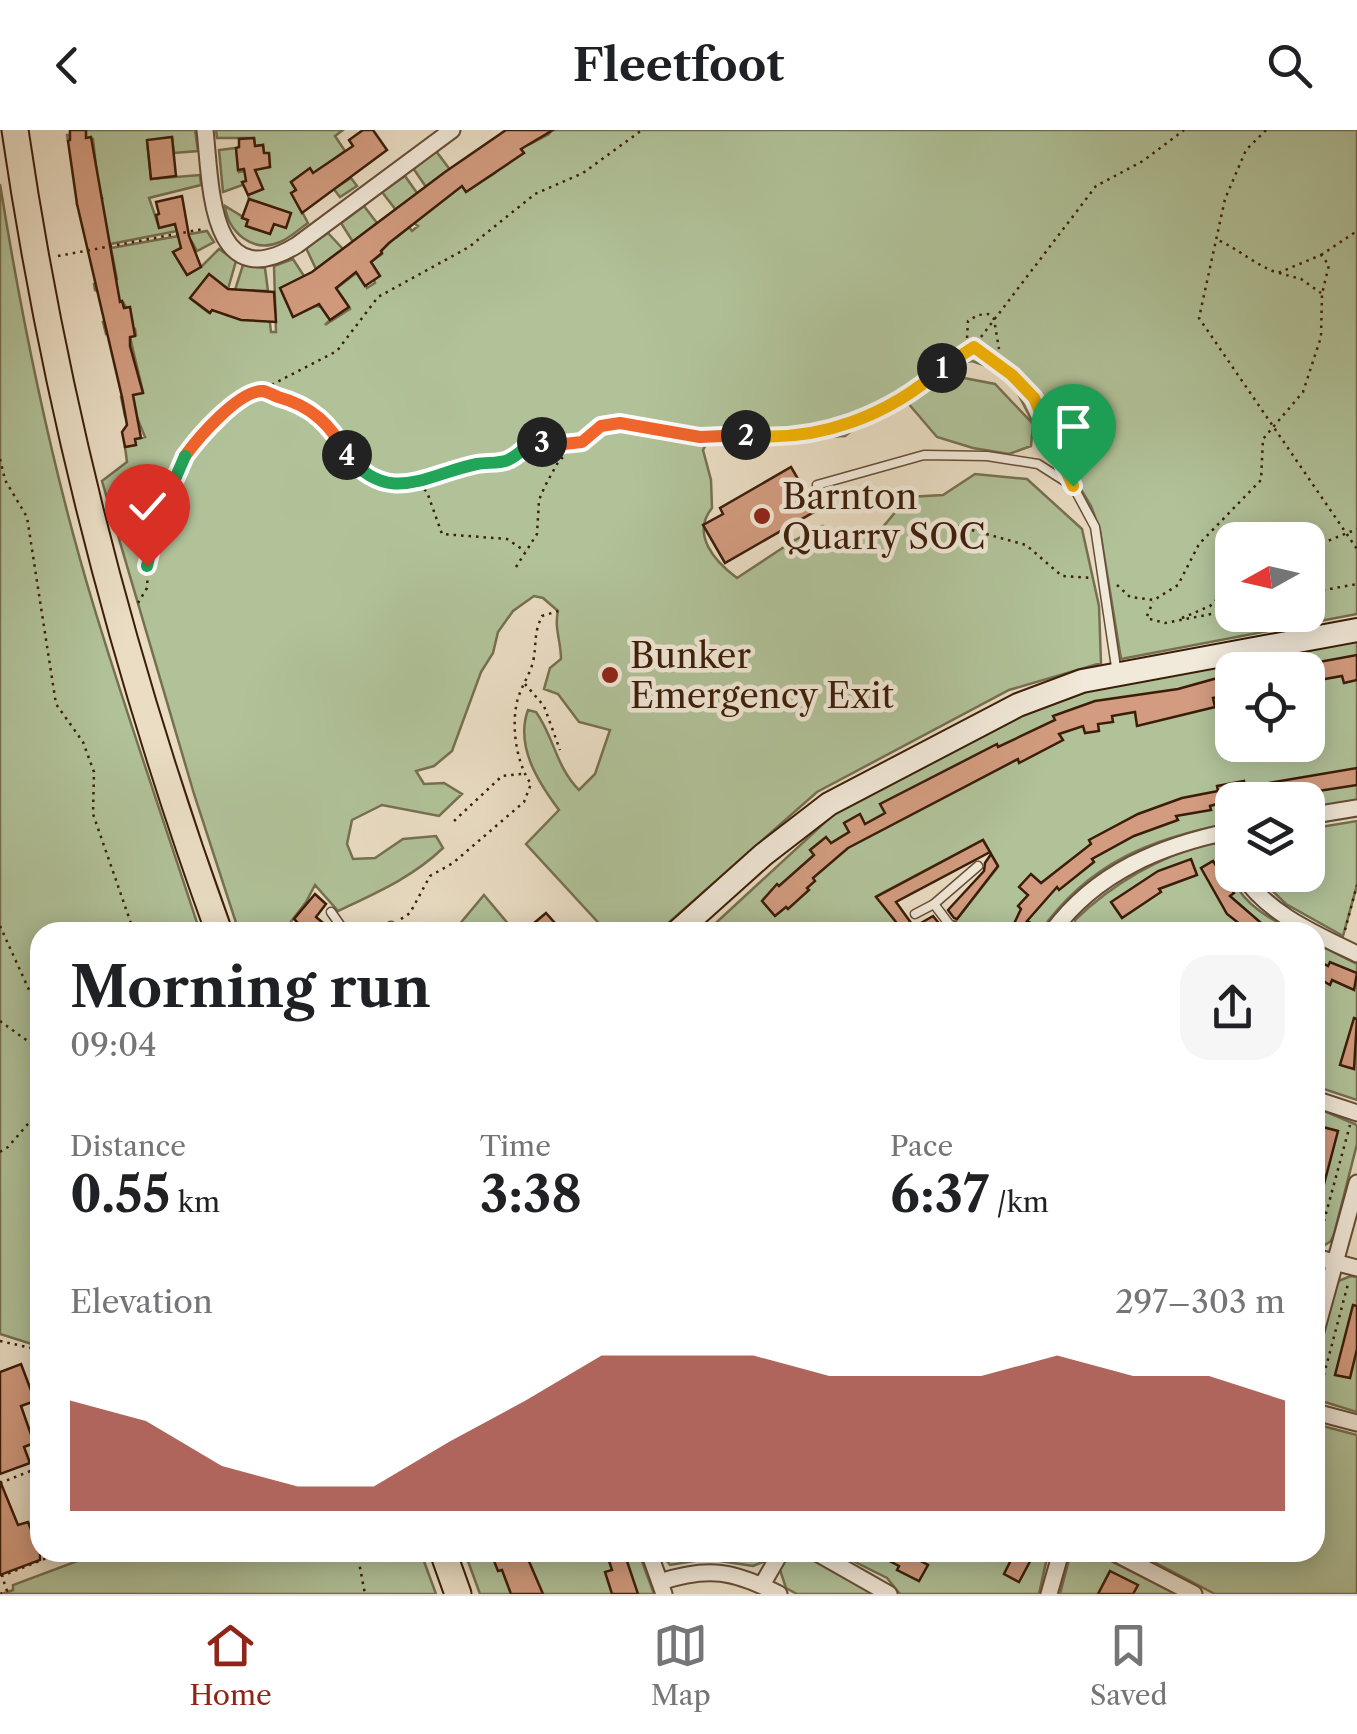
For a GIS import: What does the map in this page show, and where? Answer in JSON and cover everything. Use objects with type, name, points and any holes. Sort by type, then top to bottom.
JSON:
[{"type":"main road","points":[[15,130],[67,415],[118,610],[216,922]]},
{"type":"main road","points":[[447,1562],[458,1594]]},
{"type":"street","points":[[205,130],[217,227],[231,246],[248,256],[272,257],[316,233],[452,130]]},
{"type":"street","points":[[688,922],[762,855],[828,804],[1044,693],[1117,674],[1357,630]]},
{"type":"street","points":[[1325,813],[1357,808]]},
{"type":"street","points":[[1062,922],[1082,898],[1150,854],[1215,834]]},
{"type":"street","points":[[1254,892],[1300,922]]},
{"type":"street","points":[[1325,937],[1357,954]]},
{"type":"street","points":[[1325,1102],[1355,1113]]},
{"type":"street","points":[[1325,1299],[1357,1184]]},
{"type":"street","points":[[1325,1260],[1355,1267]]},
{"type":"street","points":[[1325,1410],[1357,1423]]},
{"type":"street","points":[[652,1562],[662,1588],[685,1574],[713,1570],[738,1574],[779,1594]]},
{"type":"street","points":[[762,1585],[775,1562]]},
{"type":"street","points":[[833,1562],[889,1594]]},
{"type":"street","points":[[1050,1594],[1058,1562]]},
{"type":"street","points":[[1132,1562],[1194,1594]]},
{"type":"lane","points":[[974,347],[1012,375],[1034,398],[1095,527],[1117,674]]},
{"type":"lane","points":[[817,484],[924,455],[987,456],[1038,464],[1073,486]]},
{"type":"lane","points":[[915,914],[934,904],[978,866]]},
{"type":"lane","points":[[934,904],[948,922]]},
{"type":"lane","points":[[331,912],[338,922]]},
{"type":"path","points":[[118,610],[137,604],[146,592],[152,537],[183,459],[214,422],[250,396],[337,352],[378,296],[469,248],[534,194],[584,172],[642,130]]},
{"type":"path","points":[[265,391],[296,402],[325,421],[347,456],[364,472],[394,484],[418,483],[475,464],[508,460],[533,442],[586,441],[601,426],[613,424],[700,437],[766,437],[844,427],[900,401],[974,347],[1096,186],[1143,161],[1184,130]]},
{"type":"path","points":[[1266,130],[1246,150],[1225,199],[1199,318],[1357,549]]},
{"type":"path","points":[[37,260],[217,227]]},
{"type":"path","points":[[1278,272],[1321,255],[1357,231]]},
{"type":"path","points":[[1218,240],[1245,252],[1256,265],[1302,279],[1322,294]]},
{"type":"path","points":[[943,522],[1026,545],[1062,576],[1092,578],[1103,584],[1114,582],[1130,597],[1154,600],[1178,585],[1199,544],[1261,480],[1262,439],[1303,392],[1321,337],[1322,294],[1329,266],[1321,255]]},
{"type":"path","points":[[974,347],[968,339],[968,321],[988,314],[994,319],[1001,357],[1012,375]]},
{"type":"path","points":[[516,567],[537,534],[544,486],[574,444]]},
{"type":"path","points":[[0,459],[4,480],[27,517],[56,704],[83,742],[94,772],[92,814],[130,922]]},
{"type":"path","points":[[418,483],[427,492],[442,534],[507,539],[525,551]]},
{"type":"path","points":[[1325,543],[1357,529]]},
{"type":"path","points":[[1325,591],[1357,584]]},
{"type":"path","points":[[1154,600],[1148,618],[1165,623],[1215,613]]},
{"type":"path","points":[[1176,621],[1215,601]]},
{"type":"path","points":[[397,922],[410,913],[430,876],[454,863],[524,802],[531,784],[524,774],[517,743],[516,707],[533,662],[534,635],[542,616],[558,611]]},
{"type":"path","points":[[524,683],[544,706],[560,750]]},
{"type":"path","points":[[454,821],[502,776],[524,774]]},
{"type":"path","points":[[1341,946],[1357,885]]},
{"type":"path","points":[[0,926],[30,992]]},
{"type":"path","points":[[0,1021],[30,1043]]},
{"type":"path","points":[[1325,1221],[1355,1113]]},
{"type":"path","points":[[0,1152],[30,1120]]},
{"type":"path","points":[[1325,1374],[1355,1267]]},
{"type":"path","points":[[0,1340],[30,1347]]},
{"type":"path","points":[[0,1483],[30,1471]]},
{"type":"path","points":[[0,1594],[8,1591],[2,1576],[38,1562]]},
{"type":"path","points":[[69,1562],[71,1566]]},
{"type":"path","points":[[359,1562],[365,1594]]},
{"type":"green space","points":[[86,130],[195,130],[198,151],[174,153],[172,138],[147,141],[151,179],[200,175],[201,185],[149,198],[159,227],[175,224],[177,231],[100,246],[77,204],[102,198],[93,139],[68,141],[67,135]]},
{"type":"green space","points":[[216,130],[343,130],[335,136],[345,151],[323,167],[337,187],[351,178],[357,186],[340,197],[322,174],[315,177],[309,169],[291,182],[296,190],[292,193],[308,223],[280,242],[252,243],[231,224],[225,206],[248,220],[246,226],[270,234],[274,224],[290,214],[249,199],[248,195],[263,189],[259,179],[223,192],[219,150],[236,148],[239,172],[270,167],[269,154],[264,153],[263,145],[255,146],[254,138],[217,138]]},
{"type":"green space","points":[[508,130],[522,130],[530,144],[551,130],[1357,130],[1357,614],[1325,620],[1325,522],[1215,522],[1215,632],[1263,632],[1121,659],[1100,530],[1091,506],[1076,481],[1054,459],[1040,427],[1031,419],[1013,384],[986,366],[972,361],[960,363],[951,370],[959,377],[995,384],[1033,424],[1031,446],[1009,454],[937,437],[907,402],[864,421],[845,436],[707,443],[703,450],[711,480],[712,508],[704,528],[708,546],[720,564],[737,578],[823,526],[838,536],[882,528],[908,497],[943,495],[975,474],[1027,479],[1082,529],[1099,606],[1101,663],[1009,690],[817,792],[669,922],[598,922],[526,844],[559,810],[531,763],[524,737],[528,710],[536,712],[565,772],[579,790],[595,774],[610,730],[579,722],[558,694],[544,689],[550,668],[561,659],[558,611],[543,598],[534,596],[513,611],[498,632],[452,751],[434,766],[416,771],[424,784],[444,783],[462,794],[439,816],[382,805],[352,820],[347,844],[353,859],[375,858],[403,839],[436,836],[443,848],[407,876],[338,911],[315,885],[291,922],[236,922],[102,481],[127,462],[125,447],[145,437],[136,415],[125,416],[121,397],[143,392],[130,337],[136,335],[135,329],[106,334],[103,322],[131,316],[123,302],[95,290],[94,284],[117,279],[111,248],[207,231],[214,242],[197,251],[192,242],[173,252],[188,274],[219,249],[236,261],[228,289],[209,275],[191,299],[209,313],[214,307],[227,315],[243,265],[265,268],[268,291],[242,290],[270,323],[271,332],[276,332],[274,266],[293,259],[304,276],[294,316],[321,307],[330,320],[325,325],[350,309],[340,294],[333,291],[360,270],[367,288],[375,283],[369,263],[382,254],[378,247],[383,249],[394,235],[418,226],[396,210],[382,192],[405,176],[427,207],[426,187],[413,168],[436,151],[466,191],[495,173]]},
{"type":"green space","points":[[0,184],[29,344],[65,503],[107,648],[197,922],[30,922],[30,1343],[0,1334]]},
{"type":"green space","points":[[364,206],[377,223],[353,242],[341,223]]},
{"type":"green space","points":[[328,233],[343,249],[316,269],[306,248]]},
{"type":"green space","points":[[1357,640],[1357,801],[1325,806],[1325,782],[1215,782],[1215,827],[1124,857],[1079,888],[1048,922],[955,922],[998,867],[983,840],[877,896],[896,922],[717,922],[835,813],[1037,707],[1106,687],[1215,667],[1215,762],[1325,762],[1325,652],[1293,652]]},
{"type":"green space","points":[[1357,821],[1357,885],[1343,936],[1325,926],[1325,922],[1286,904],[1274,892],[1325,892],[1325,826]]},
{"type":"green space","points":[[1212,842],[1215,892],[1241,892],[1260,912],[1278,922],[1075,922],[1122,882],[1156,863]]},
{"type":"green space","points":[[484,895],[507,922],[461,922]]},
{"type":"green space","points":[[1325,948],[1357,964],[1357,1100],[1325,1089]]},
{"type":"green space","points":[[1325,1111],[1357,1125],[1357,1144],[1331,1241],[1325,1245]]},
{"type":"green space","points":[[1357,1277],[1357,1412],[1325,1402],[1325,1320],[1338,1281]]},
{"type":"green space","points":[[1325,1427],[1357,1435],[1357,1594],[1215,1594],[1154,1562],[1325,1562]]},
{"type":"green space","points":[[75,1562],[424,1562],[436,1594],[2,1594],[13,1590],[13,1585]]},
{"type":"green space","points":[[468,1562],[642,1562],[654,1594],[480,1594]]},
{"type":"green space","points":[[727,1562],[763,1562],[753,1566]]},
{"type":"green space","points":[[783,1562],[818,1562],[877,1594],[797,1594],[786,1588],[779,1567]]},
{"type":"green space","points":[[855,1562],[1046,1562],[1039,1594],[900,1594],[887,1578]]},
{"type":"green space","points":[[1068,1562],[1113,1562],[1176,1594],[1060,1594]]},
{"type":"building","points":[[70,130],[86,130],[86,138],[91,137],[120,302],[124,308],[130,307],[135,336],[130,337],[130,346],[143,393],[133,395],[141,438],[135,439],[136,445],[125,447],[122,432],[127,425],[122,397],[77,204],[68,141]]},
{"type":"building","points":[[363,130],[373,130],[387,150],[302,213],[291,193],[296,190],[291,182],[310,168],[313,173],[353,146],[349,140]]},
{"type":"building","points":[[506,130],[553,130],[521,149],[524,153],[466,192],[462,186],[389,243],[371,262],[380,276],[365,286],[356,272],[336,288],[349,307],[330,320],[319,304],[293,317],[280,288],[312,272]]},
{"type":"building","points":[[172,137],[176,176],[151,179],[147,140]]},
{"type":"building","points":[[254,138],[255,146],[263,145],[264,153],[269,153],[270,167],[255,170],[263,189],[248,195],[242,182],[246,181],[244,169],[238,170],[236,148],[239,139]]},
{"type":"building","points":[[182,196],[189,236],[201,267],[187,275],[173,252],[181,248],[175,224],[159,228],[156,215],[156,202]]},
{"type":"building","points":[[249,199],[291,213],[286,228],[274,224],[270,234],[246,226],[248,220],[242,218]]},
{"type":"building","points":[[209,274],[228,289],[274,292],[276,322],[241,320],[212,310],[210,313],[190,298]]},
{"type":"building","name":"Barnton Quarry SOC","points":[[791,467],[809,498],[814,496],[821,508],[725,563],[703,525],[723,514],[720,508]]},
{"type":"building","points":[[1357,655],[1357,680],[1344,683],[1342,676],[1325,679],[1325,661]]},
{"type":"building","points":[[1215,679],[1215,707],[1137,726],[1135,712],[1112,716],[1113,722],[1098,724],[1099,731],[1085,733],[1083,726],[1059,734],[1063,740],[1019,763],[1018,759],[848,848],[813,878],[809,890],[788,909],[775,916],[762,901],[814,855],[810,850],[826,837],[831,843],[849,832],[844,823],[860,814],[865,824],[885,813],[880,804],[997,744],[998,747],[1055,720],[1053,716],[1095,701],[1178,689]]},
{"type":"building","points":[[1357,768],[1357,785],[1325,790],[1325,782],[1274,782]]},
{"type":"building","points":[[1215,792],[1215,805],[1210,806],[1211,810],[1176,816],[1178,820],[1134,836],[1092,859],[1094,862],[1059,890],[1057,887],[1029,922],[1015,922],[1021,909],[1018,906],[1028,895],[1019,887],[1031,874],[1041,883],[1091,844],[1089,840],[1138,814],[1182,798]]},
{"type":"building","points":[[983,840],[990,852],[896,902],[910,922],[896,922],[876,897]]},
{"type":"building","points":[[991,854],[998,866],[954,918],[948,910],[984,871]]},
{"type":"building","points":[[1191,859],[1197,875],[1159,889],[1161,892],[1122,918],[1111,902],[1158,871]]},
{"type":"building","points":[[1213,861],[1215,892],[1233,892],[1230,896],[1260,922],[1237,922],[1227,914],[1201,868]]},
{"type":"building","points":[[315,894],[326,904],[316,917],[322,922],[294,919]]},
{"type":"building","points":[[546,913],[554,922],[535,922]]},
{"type":"building","points":[[1330,962],[1357,973],[1354,990],[1332,980],[1330,985],[1325,982],[1325,964]]},
{"type":"building","points":[[1354,1018],[1357,1019],[1354,1069],[1340,1065]]},
{"type":"building","points":[[1325,1128],[1338,1131],[1325,1180]]},
{"type":"building","points":[[1353,1305],[1357,1306],[1357,1349],[1350,1378],[1335,1375]]},
{"type":"building","points":[[21,1364],[30,1388],[30,1403],[21,1406],[30,1432],[30,1445],[24,1447],[30,1463],[0,1474],[0,1372]]},
{"type":"building","points":[[0,1481],[18,1525],[28,1522],[30,1562],[35,1562],[0,1575]]},
{"type":"building","points":[[494,1562],[529,1562],[543,1594],[511,1594],[502,1570],[498,1571]]},
{"type":"building","points":[[609,1562],[627,1562],[638,1594],[612,1594],[605,1572],[612,1570]]},
{"type":"building","points":[[891,1562],[928,1565],[919,1581],[897,1570],[899,1566]]},
{"type":"building","points":[[1010,1562],[1030,1562],[1019,1582],[1004,1574]]},
{"type":"building","points":[[1110,1571],[1138,1585],[1133,1594],[1098,1594]]},
{"type":"place","name":"Barnton Quarry SOC","points":[[762,516]]},
{"type":"place","name":"Bunker Emergency Exit","points":[[610,675]]},
{"type":"route","points":[[147,566],[159,516],[183,459],[214,422],[250,396],[265,391],[310,410],[325,421],[358,468],[400,485],[427,481],[475,464],[508,460],[533,442],[555,445],[586,441],[606,424],[700,437],[766,437],[844,427],[900,401],[974,347],[1012,375],[1034,398],[1073,486]]}]
